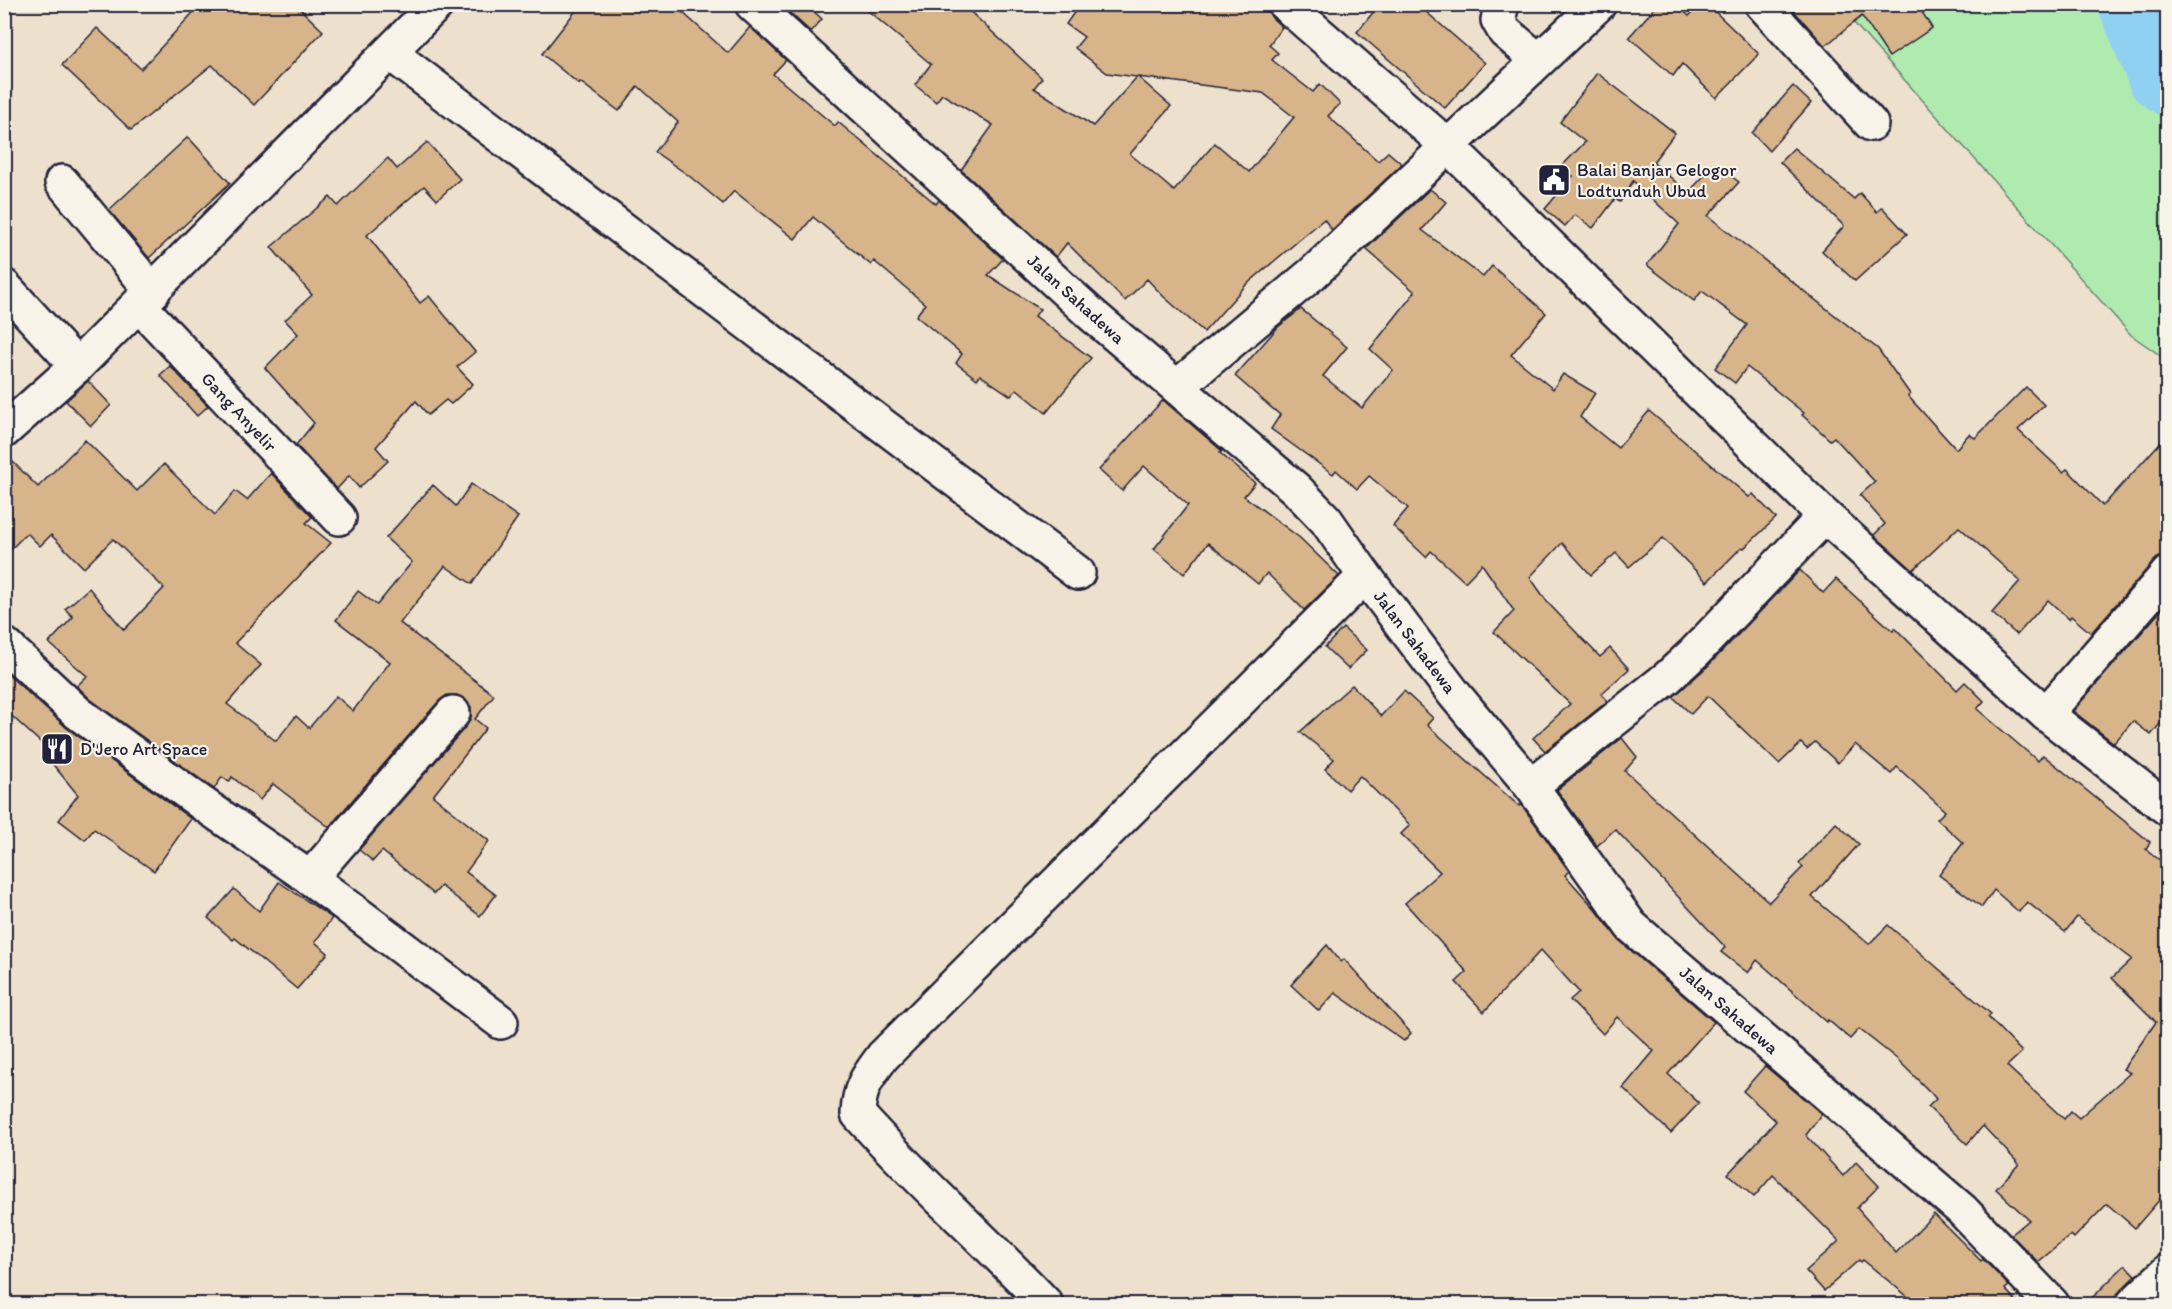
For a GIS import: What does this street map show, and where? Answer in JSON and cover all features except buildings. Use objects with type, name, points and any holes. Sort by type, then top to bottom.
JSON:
[{"type":"street","points":[[4,431],[77,366],[146,298],[437,4]]},
{"type":"street","name":"Jalan Sahadewa","points":[[752,4],[1091,314],[1296,489],[1326,520],[1365,576],[1455,695],[1531,786],[1631,926],[1962,1210],[2052,1305]]},
{"type":"street","points":[[1285,4],[1448,147],[1825,516],[2046,714],[2168,809]]},
{"type":"street","points":[[1502,4],[1498,20],[1505,32],[1538,60]]},
{"type":"street","points":[[1177,387],[1312,274],[1599,4]]},
{"type":"street","points":[[1762,4],[1871,124]]},
{"type":"street","points":[[390,53],[1078,573]]},
{"type":"street","name":"Gang Anyelir","points":[[62,182],[146,298],[339,518]]},
{"type":"street","points":[[4,286],[77,366]]},
{"type":"street","points":[[1531,786],[1667,678],[1694,653],[1825,516]]},
{"type":"street","points":[[2046,714],[2168,573]]},
{"type":"street","points":[[1046,1305],[1002,1258],[893,1153],[858,1114],[859,1097],[865,1080],[883,1056],[1365,576]]},
{"type":"street","points":[[4,644],[78,713],[200,802],[310,878],[501,1022]]},
{"type":"street","points":[[310,878],[453,713]]},
{"type":"street","points":[[2133,1305],[2168,1271]]},
{"type":"green space","points":[[1838,5],[2167,5],[2167,360],[2131,335]]},
{"type":"waterway","points":[[2127,4],[2157,79],[2168,87]]},
{"type":"place","name":"Balai Banjar Gelogor Lodtunduh Ubud","points":[[1554,180]]},
{"type":"place","name":"D'Jero Art Space","points":[[57,749]]}]
